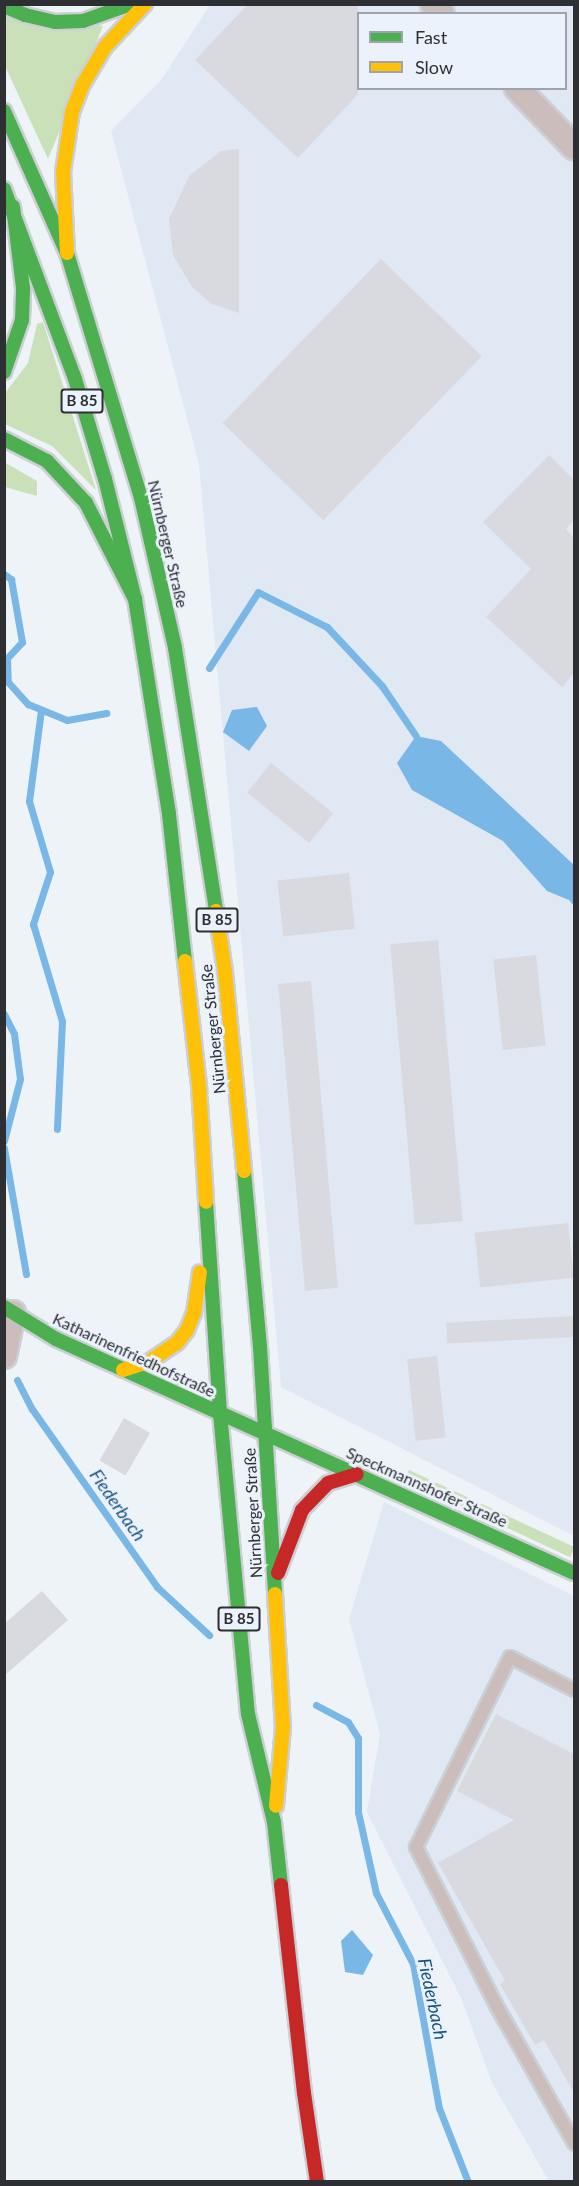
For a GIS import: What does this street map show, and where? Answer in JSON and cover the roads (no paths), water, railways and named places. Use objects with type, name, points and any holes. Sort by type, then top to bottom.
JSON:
[{"type":"main road","points":[[4,6],[25,15],[56,22],[83,21],[131,4]]},
{"type":"main road","points":[[67,253],[63,172],[72,112],[82,84],[105,47],[145,4]]},
{"type":"main road","name":"Nürnberger Straße","points":[[4,111],[67,253],[141,498],[175,648],[225,972],[260,1347],[283,1726],[274,1822]]},
{"type":"main road","name":"Nürnberger Straße","points":[[4,189],[13,207],[75,379],[105,479],[135,599],[147,665],[171,837],[199,1086],[220,1413],[248,1714],[257,1761],[274,1822]]},
{"type":"main road","points":[[4,372],[22,320],[23,288],[13,207]]},
{"type":"main road","points":[[4,439],[47,461],[68,480],[91,512],[135,599]]},
{"type":"main road","points":[[123,1370],[150,1361],[165,1352],[177,1343],[187,1330],[194,1313],[207,1198]]},
{"type":"main road","name":"Katharinenfriedhofstraße","points":[[9,1310],[56,1339],[265,1433]]},
{"type":"main road","name":"Speckmannshofer Straße","points":[[265,1433],[574,1573]]},
{"type":"main road","points":[[274,1590],[302,1510],[328,1483],[357,1474]]},
{"type":"main road","name":"B 85","points":[[274,1822],[304,2092],[317,2181]]},
{"type":"street","points":[[519,90],[574,147]]},
{"type":"street","points":[[4,1356],[9,1310]]},
{"type":"lane","points":[[574,1690],[510,1657],[416,1847],[496,2005],[574,2144]]},
{"type":"water","points":[[257,707],[267,726],[249,751],[223,732],[232,710]]},
{"type":"water","points":[[416,736],[441,741],[574,865],[574,906],[569,900],[547,891],[503,841],[412,790],[397,763]]},
{"type":"water","points":[[352,1930],[373,1955],[363,1975],[345,1972],[341,1941]]},
{"type":"waterway","points":[[4,574],[11,579],[22,642],[7,658],[8,682],[28,704],[67,720],[106,713]]},
{"type":"waterway","points":[[209,668],[258,592],[327,627],[382,686],[416,736]]},
{"type":"waterway","points":[[41,710],[29,801],[50,872],[33,924],[62,1021],[57,1129]]},
{"type":"waterway","name":"Fiederbach","points":[[4,1014],[14,1034],[20,1079],[4,1141]]},
{"type":"waterway","name":"Fiederbach","points":[[4,1148],[26,1274]]},
{"type":"waterway","name":"Fiederbach","points":[[17,1380],[32,1409],[157,1587],[209,1635]]},
{"type":"waterway","name":"Fiederbach","points":[[316,1705],[348,1722],[358,1738],[358,1812],[376,1893],[413,1964],[439,2108],[468,2182]]}]
